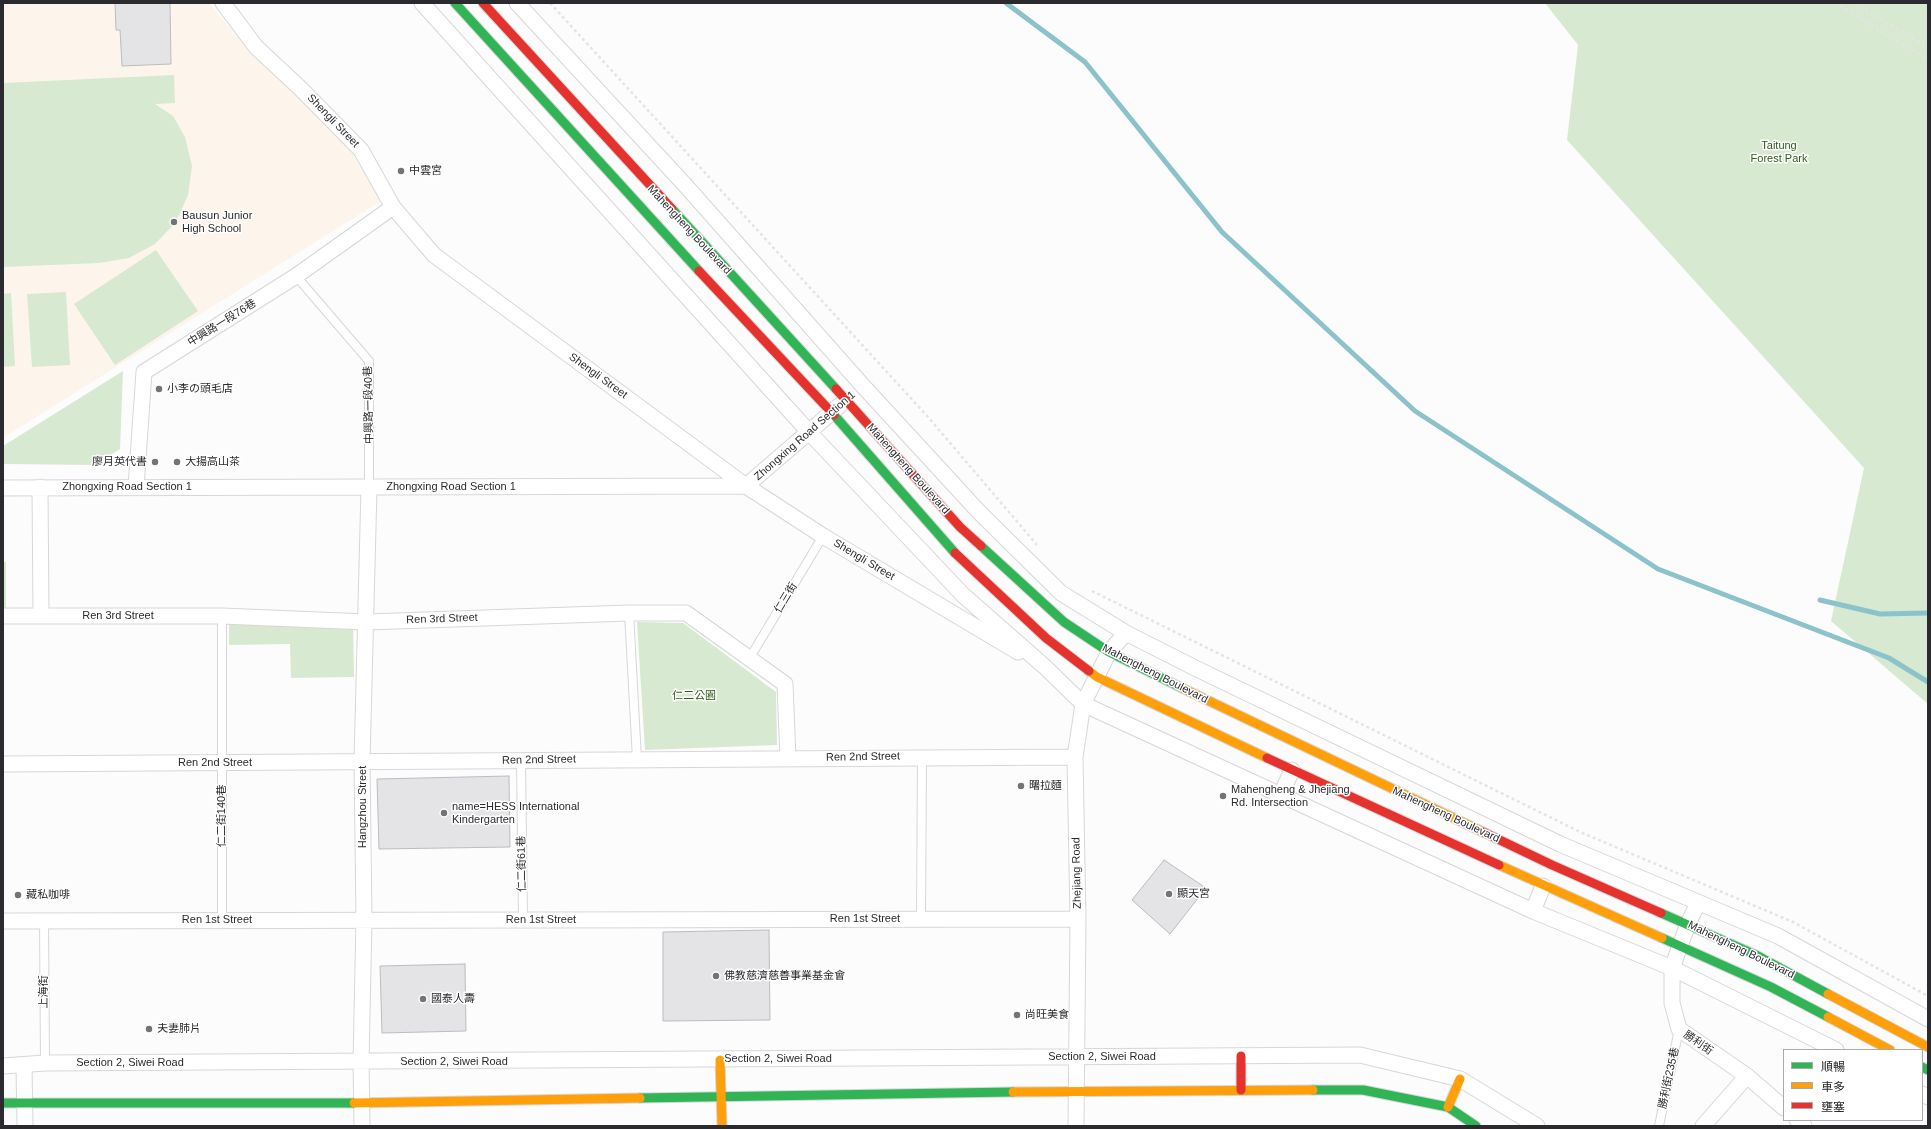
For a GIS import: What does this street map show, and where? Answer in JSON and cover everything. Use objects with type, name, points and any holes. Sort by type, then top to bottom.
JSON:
[{"type":"street","name":"Shengli Street","points":[[222,3],[256,47],[301,89],[361,150],[393,206],[434,255],[746,486],[824,536],[1045,667]]},
{"type":"street","points":[[422,3],[808,431],[963,595],[1045,667],[1083,704],[1533,911],[1672,968],[1834,1049]]},
{"type":"street","name":"Mahengheng Boulevard","points":[[455,3],[648,216],[831,412],[965,564],[1046,638],[1097,677],[1292,770],[1542,886],[1771,987],[1888,1049]]},
{"type":"street","name":"Mahengheng Boulevard","points":[[483,3],[960,527],[1064,622],[1109,652],[1301,746],[1552,865],[1756,954],[1928,1047]]},
{"type":"street","name":"Mahengheng Boulevard","points":[[517,3],[686,186],[863,386],[979,512],[1061,593],[1126,633],[1560,844],[1778,936],[1928,1019]]},
{"type":"street","name":"中興路一段76巷","points":[[136,487],[144,372],[296,276],[393,206]]},
{"type":"street","name":"Zhongxing Road Section 1","points":[[3,488],[746,486],[808,431],[863,386]]},
{"type":"street","points":[[40,487],[41,616]]},
{"type":"street","name":"Hangzhou Street","points":[[362,1126],[361,1062],[364,920],[362,761],[370,488]]},
{"type":"street","name":"Ren 3rd Street","points":[[3,616],[222,616],[367,622],[629,613],[686,613],[785,684],[788,758]]},
{"type":"street","name":"Zhejiang Road","points":[[1076,1126],[1078,1057],[1078,919],[1075,757],[1083,704],[1109,652],[1126,633]]},
{"type":"street","points":[[1301,746],[1310,723]]},
{"type":"street","name":"Ren 2nd Street","points":[[3,764],[922,756],[1075,757]]},
{"type":"street","points":[[1281,795],[1292,770]]},
{"type":"street","points":[[1552,865],[1560,844]]},
{"type":"street","points":[[1533,911],[1542,886]]},
{"type":"street","name":"勝利街","points":[[1698,903],[1679,946],[1672,968],[1672,1003],[1679,1029],[1747,1076],[1783,1107]]},
{"type":"street","name":"Ren 1st Street","points":[[3,921],[1078,919]]},
{"type":"street","name":"Section 2, Siwei Road","points":[[3,1066],[24,1066],[44,1063],[720,1060],[1360,1054],[1460,1079],[1536,1126]]},
{"type":"street","points":[[1241,1056],[1241,1090]]},
{"type":"street","points":[[720,1060],[722,1126]]},
{"type":"street","points":[[24,1066],[25,1126]]},
{"type":"street","points":[[1703,1126],[1747,1076]]},
{"type":"street","points":[[1448,1107],[1460,1079]]},
{"type":"street","points":[[3,1103],[362,1103],[1076,1091],[1363,1090],[1448,1107],[1476,1126]]},
{"type":"lane","name":"中興路一段40巷","points":[[296,276],[369,361],[370,488]]},
{"type":"lane","name":"仁三街","points":[[749,659],[824,536]]},
{"type":"lane","points":[[629,613],[637,759]]},
{"type":"lane","name":"仁二街140巷","points":[[222,616],[222,920]]},
{"type":"lane","points":[[921,919],[922,756]]},
{"type":"lane","name":"仁二街61巷","points":[[521,760],[523,920]]},
{"type":"lane","name":"上海街","points":[[44,921],[44,1063]]},
{"type":"lane","name":"勝利街235巷","points":[[1659,1126],[1679,1029]]},
{"type":"path","points":[[550,3],[928,418],[1040,548]]},
{"type":"path","points":[[1835,3],[1928,60]]},
{"type":"path","points":[[1855,3],[1928,48]]},
{"type":"path","points":[[1091,591],[1580,832],[1793,922],[1928,996]]},
{"type":"shaded area","name":"Bausun Junior High School","points":[[3,3],[209,3],[229,27],[345,141],[381,201],[3,438]]},
{"type":"green space","name":"Taitung Forest Park","points":[[1545,3],[1928,3],[1928,704],[1831,621],[1864,468],[1567,140],[1578,45]]},
{"type":"green space","points":[[174,75],[175,103],[155,104],[173,116],[185,137],[192,166],[188,195],[176,222],[155,244],[129,258],[99,263],[3,267],[3,83]]},
{"type":"green space","points":[[156,250],[198,311],[115,365],[74,304]]},
{"type":"green space","points":[[66,292],[70,365],[32,367],[27,294]]},
{"type":"green space","points":[[11,293],[15,366],[3,367],[3,294]]},
{"type":"green space","points":[[123,371],[120,449],[95,465],[3,464],[3,446]]},
{"type":"green space","points":[[3,562],[6,562],[6,611],[3,611]]},
{"type":"green space","points":[[353,619],[354,677],[291,678],[290,644],[229,645],[229,622]]},
{"type":"green space","name":"仁二公園","points":[[637,622],[683,623],[776,692],[777,745],[645,750]]},
{"type":"building","points":[[115,3],[170,3],[171,64],[122,66],[120,30],[116,30]]},
{"type":"building","name":"name=HESS International Kindergarten","points":[[509,776],[510,847],[379,849],[377,779]]},
{"type":"building","name":"顯天宮","points":[[1164,860],[1206,888],[1170,934],[1132,900]]},
{"type":"building","name":"佛教慈濟慈善事業基金會","points":[[769,930],[770,1020],[663,1021],[663,932]]},
{"type":"building","name":"國泰人壽","points":[[465,964],[466,1031],[382,1033],[380,966]]},
{"type":"waterway","points":[[1006,3],[1085,62],[1222,232],[1415,411],[1658,569],[1889,658],[1928,682]]},
{"type":"waterway","points":[[1820,600],[1880,614],[1928,613]]},
{"type":"traffic: fast","points":[[455,3],[699,271]]},
{"type":"traffic: fast","points":[[672,209],[836,389]]},
{"type":"traffic: fast","points":[[834,415],[955,553]]},
{"type":"traffic: fast","points":[[981,546],[1064,622],[1109,652],[1182,688]]},
{"type":"traffic: fast","points":[[1661,913],[1756,955],[1828,994]]},
{"type":"traffic: fast","points":[[1662,938],[1771,987],[1828,1017]]},
{"type":"traffic: fast","points":[[1923,1068],[1928,1070]]},
{"type":"traffic: fast","points":[[1313,1090],[1363,1090],[1448,1107],[1476,1126]]},
{"type":"traffic: fast","points":[[640,1098],[1013,1092]]},
{"type":"traffic: fast","points":[[3,1103],[354,1103]]},
{"type":"traffic: slow","points":[[1089,671],[1097,677],[1267,758]]},
{"type":"traffic: slow","points":[[1182,688],[1483,832]]},
{"type":"traffic: slow","points":[[1499,865],[1662,938]]},
{"type":"traffic: slow","points":[[1828,994],[1928,1047]]},
{"type":"traffic: slow","points":[[1828,1017],[1888,1049]]},
{"type":"traffic: slow","points":[[720,1060],[722,1126]]},
{"type":"traffic: slow","points":[[1448,1107],[1460,1079]]},
{"type":"traffic: slow","points":[[1013,1092],[1313,1090]]},
{"type":"traffic: slow","points":[[354,1103],[640,1098]]},
{"type":"traffic: jam","points":[[483,3],[672,209]]},
{"type":"traffic: jam","points":[[699,271],[834,415]]},
{"type":"traffic: jam","points":[[836,389],[960,527],[981,546]]},
{"type":"traffic: jam","points":[[955,553],[1046,638],[1089,671]]},
{"type":"traffic: jam","points":[[1267,758],[1499,865]]},
{"type":"traffic: jam","points":[[1483,832],[1552,865],[1661,913]]},
{"type":"traffic: jam","points":[[1241,1056],[1241,1090]]},
{"type":"place","name":"中雲宮","points":[[401,171]]},
{"type":"place","name":"Bausun Junior High School","points":[[174,222]]},
{"type":"place","name":"小李の頭毛店","points":[[159,389]]},
{"type":"place","name":"廖月英代書","points":[[155,462]]},
{"type":"place","name":"大揚高山茶","points":[[177,462]]},
{"type":"place","name":"曙拉麵","points":[[1021,786]]},
{"type":"place","name":"Mahengheng & Jhejiang Rd. Intersection","points":[[1223,796]]},
{"type":"place","name":"name=HESS International Kindergarten","points":[[444,813]]},
{"type":"place","name":"顯天宮","points":[[1169,894]]},
{"type":"place","name":"藏私咖啡","points":[[18,895]]},
{"type":"place","name":"佛教慈濟慈善事業基金會","points":[[716,976]]},
{"type":"place","name":"國泰人壽","points":[[423,999]]},
{"type":"place","name":"尚旺美食","points":[[1017,1015]]},
{"type":"place","name":"夫妻肺片","points":[[149,1029]]}]
